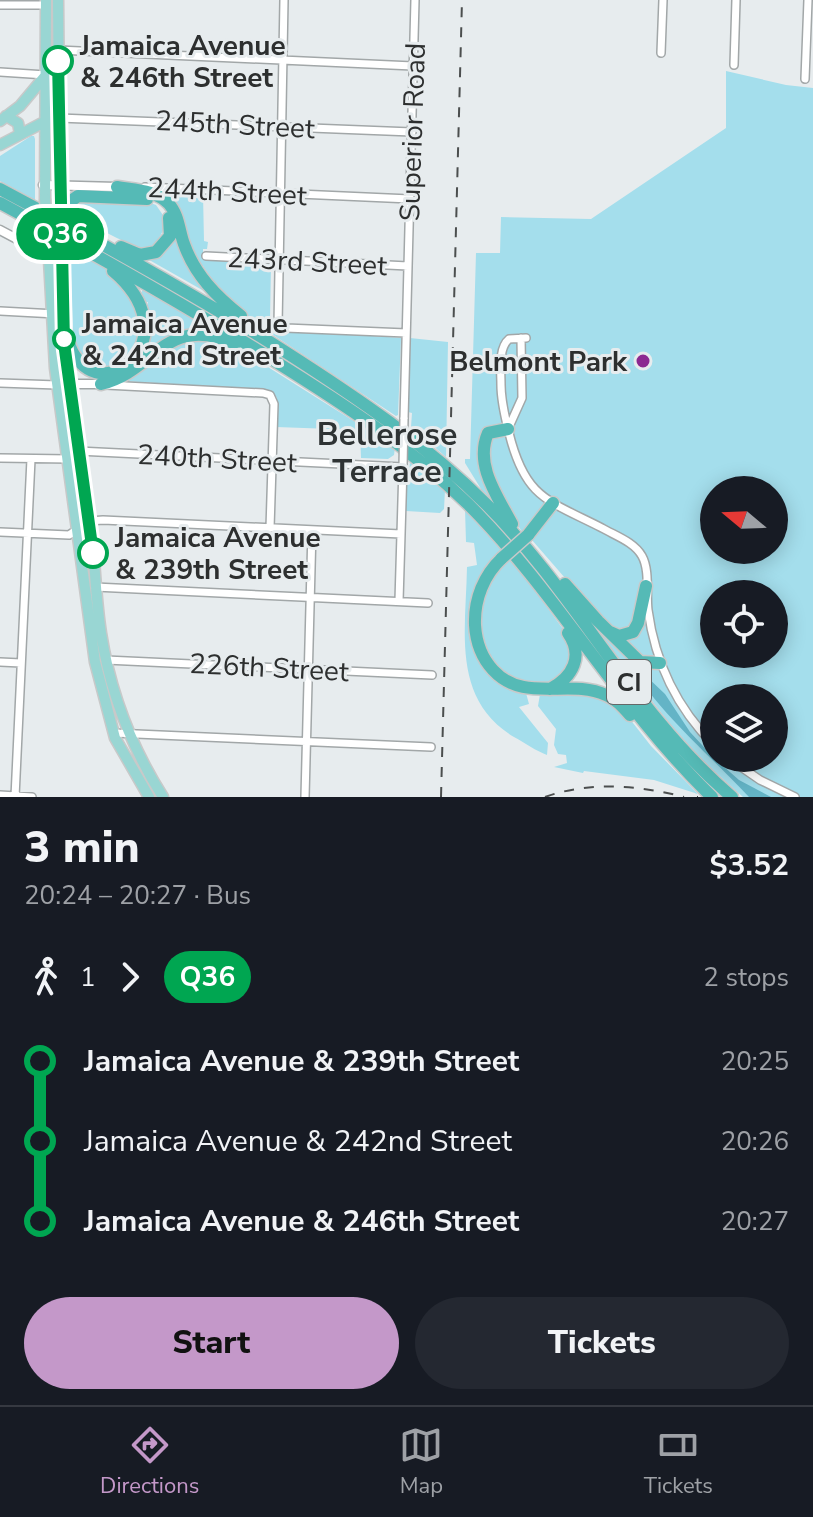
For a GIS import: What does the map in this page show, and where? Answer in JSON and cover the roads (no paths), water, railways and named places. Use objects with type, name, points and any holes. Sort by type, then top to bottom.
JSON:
[{"type":"highway","points":[[117,187],[150,193],[169,204],[177,217],[188,256],[202,279],[224,302],[285,352]]},
{"type":"highway","name":"CI","points":[[0,189],[216,308],[373,409],[420,445],[522,537],[535,559],[661,725],[732,797]]},
{"type":"highway","points":[[61,213],[71,201],[82,195],[148,199],[163,207],[171,223],[166,243],[149,255],[131,252],[84,234]]},
{"type":"highway","name":"CI","points":[[0,203],[92,253],[295,373],[380,430],[439,477],[518,558],[661,745],[712,797]]},
{"type":"highway","points":[[56,314],[71,350],[88,369],[103,373],[119,370],[139,352],[145,322],[138,298],[124,280],[92,253]]},
{"type":"highway","points":[[101,384],[129,373],[163,345],[176,339],[197,336],[227,340],[295,373]]},
{"type":"highway","points":[[508,429],[488,433],[486,460],[491,488],[522,537]]},
{"type":"highway","points":[[553,503],[489,574],[476,604],[475,629],[480,652],[493,670],[508,682],[531,689],[592,691],[606,695],[661,745]]},
{"type":"highway","points":[[535,559],[556,574],[643,663],[660,663]]},
{"type":"highway","points":[[610,632],[622,636],[635,629],[646,586]]},
{"type":"highway","points":[[550,689],[569,676],[577,657],[557,608]]},
{"type":"main road","points":[[58,0],[46,75],[43,185],[82,583],[95,662],[114,733],[149,797]]},
{"type":"main road","points":[[46,2],[58,86],[61,213],[56,314]]},
{"type":"main road","points":[[46,75],[58,86]]},
{"type":"main road","points":[[3,118],[20,106],[46,75]]},
{"type":"main road","points":[[3,118],[18,123],[20,134]]},
{"type":"main road","points":[[0,145],[44,121],[59,118]]},
{"type":"main road","points":[[63,384],[90,521],[95,587],[106,660],[129,734],[163,797]]},
{"type":"street","points":[[284,0],[278,325],[286,328],[406,333]]},
{"type":"street","name":"Superior Road","points":[[399,601],[415,0]]},
{"type":"street","points":[[661,53],[663,0]]},
{"type":"street","points":[[734,65],[736,0]]},
{"type":"street","points":[[805,79],[808,0]]},
{"type":"street","points":[[0,5],[46,2]]},
{"type":"street","points":[[52,49],[413,66]]},
{"type":"street","points":[[0,72],[46,75]]},
{"type":"street","name":"245th Street","points":[[59,118],[412,132]]},
{"type":"street","name":"244th Street","points":[[43,185],[410,199]]},
{"type":"street","points":[[3,232],[49,256]]},
{"type":"street","name":"243rd Street","points":[[206,256],[408,266]]},
{"type":"street","points":[[0,311],[56,314]]},
{"type":"street","points":[[508,429],[521,402],[524,338],[509,339],[503,345],[502,397],[508,429],[522,474],[535,490],[553,503],[635,547],[645,563],[651,626],[660,663],[690,719],[700,730]]},
{"type":"street","points":[[0,383],[101,384],[270,395],[274,404],[270,528]]},
{"type":"street","points":[[502,397],[512,403],[521,402]]},
{"type":"street","name":"240th Street","points":[[78,451],[403,467]]},
{"type":"street","points":[[0,458],[69,459]]},
{"type":"street","points":[[15,797],[31,459]]},
{"type":"street","points":[[0,532],[69,535],[90,521],[401,534]]},
{"type":"street","points":[[305,797],[312,530]]},
{"type":"street","points":[[95,587],[428,603]]},
{"type":"street","name":"226th Street","points":[[106,660],[432,675]]},
{"type":"street","points":[[0,662],[21,663]]},
{"type":"street","points":[[114,733],[431,747]]},
{"type":"street","points":[[748,772],[795,797]]},
{"type":"street","points":[[0,795],[32,797]]},
{"type":"railway","points":[[441,797],[462,0]]},
{"type":"railway","points":[[545,797],[579,789],[614,786],[684,797]]},
{"type":"place","name":"Jamaica Avenue & 246th Street","points":[[58,61]]},
{"type":"place","name":"Jamaica Avenue & 242nd Street","points":[[64,339]]},
{"type":"place","name":"Belmont Park","points":[[643,361]]},
{"type":"place","name":"Jamaica Avenue & 239th Street","points":[[93,553]]},
{"type":"district","name":"Bellerose Terrace","points":[[387,452]]}]
